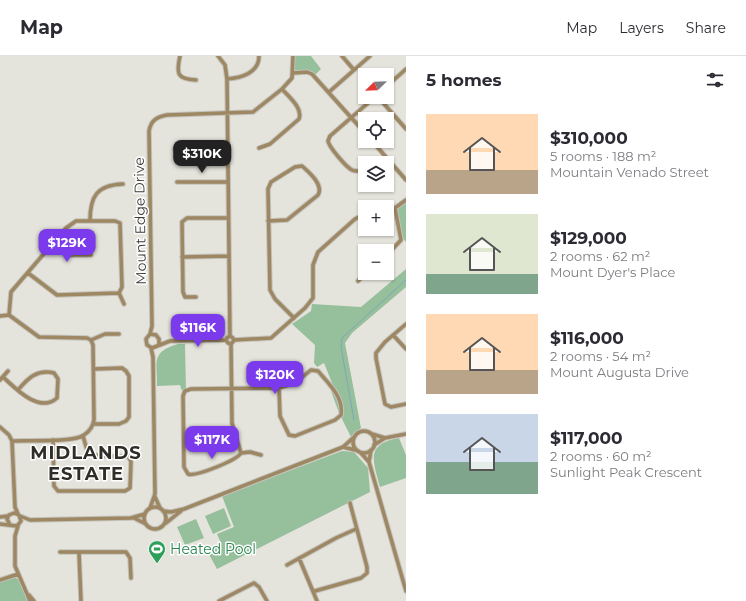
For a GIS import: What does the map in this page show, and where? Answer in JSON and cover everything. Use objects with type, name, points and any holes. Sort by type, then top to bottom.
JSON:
[{"type":"street","points":[[180,56],[178,67],[179,76],[183,79],[196,80]]},
{"type":"street","points":[[218,56],[225,65],[227,79],[230,336],[234,340],[271,338],[279,333],[310,303],[313,298],[313,265],[318,252],[358,218]]},
{"type":"street","points":[[227,79],[240,78],[250,73],[258,64],[259,56]]},
{"type":"street","points":[[227,114],[254,112],[282,90],[292,78],[294,72],[293,56]]},
{"type":"street","points":[[342,56],[354,70]]},
{"type":"street","points":[[329,92],[370,56]]},
{"type":"street","points":[[394,80],[406,69]]},
{"type":"street","points":[[294,72],[310,73],[358,125]]},
{"type":"street","points":[[402,73],[406,78]]},
{"type":"street","points":[[259,148],[270,144],[300,116],[298,109],[282,90]]},
{"type":"street","points":[[358,170],[352,170],[328,143],[330,136],[368,104]]},
{"type":"street","points":[[383,104],[406,129]]},
{"type":"street","name":"Mount Edge Drive","points":[[160,508],[155,497],[153,357],[151,348],[146,342],[152,326],[149,131],[152,122],[167,115],[227,114]]},
{"type":"street","points":[[175,149],[227,148]]},
{"type":"street","points":[[378,148],[384,156]]},
{"type":"street","points":[[268,222],[287,220],[320,191],[319,186],[302,166],[295,167],[269,184],[268,222],[270,290],[275,299],[294,318]]},
{"type":"street","points":[[394,167],[406,180]]},
{"type":"street","points":[[177,182],[228,182]]},
{"type":"street","points":[[90,221],[91,202],[98,192],[107,186],[123,184]]},
{"type":"street","points":[[394,248],[401,240],[395,208],[406,200]]},
{"type":"street","points":[[196,297],[184,295],[182,257],[183,220],[187,218],[228,218]]},
{"type":"street","points":[[10,315],[11,292],[72,223],[76,221],[115,221],[121,226],[122,287],[119,294],[124,304]]},
{"type":"street","points":[[54,243],[69,255],[91,255]]},
{"type":"street","points":[[182,257],[229,256]]},
{"type":"street","points":[[28,273],[57,295],[119,294]]},
{"type":"street","points":[[0,316],[10,315],[40,337],[87,338],[91,340],[94,345],[93,424],[83,436],[53,440],[12,441]]},
{"type":"street","points":[[406,324],[378,349],[376,358],[385,404],[391,407],[406,404]]},
{"type":"street","name":"Mount Edge Drive","points":[[152,326],[157,336],[158,346],[153,357]]},
{"type":"street","points":[[91,340],[105,334],[119,334]]},
{"type":"street","points":[[150,334],[170,341]]},
{"type":"street","points":[[393,335],[406,349]]},
{"type":"street","points":[[226,340],[230,336]]},
{"type":"street","points":[[151,348],[170,341],[226,340],[231,344]]},
{"type":"street","points":[[234,340],[231,344],[232,423],[241,453]]},
{"type":"street","points":[[93,424],[119,424],[126,421],[129,417],[128,376],[126,371],[122,368],[94,369]]},
{"type":"street","points":[[261,455],[250,452],[241,453],[238,457],[195,475],[188,474],[184,469],[183,396],[185,391],[191,389],[231,387],[279,388],[292,384],[309,371],[315,370],[337,393],[341,415],[335,420],[295,436],[289,435],[280,416],[279,388]]},
{"type":"street","points":[[8,371],[1,378],[18,390],[34,401],[51,402],[57,398],[58,379],[54,373],[38,373],[30,376],[18,390]]},
{"type":"street","points":[[0,427],[9,435],[12,441],[15,507],[19,515],[19,525],[15,536]]},
{"type":"street","points":[[163,511],[171,512],[184,509],[343,447],[362,430],[385,438]]},
{"type":"street","points":[[372,434],[375,440],[371,450],[369,462],[406,591]]},
{"type":"street","points":[[374,445],[385,438],[406,434]]},
{"type":"street","points":[[53,440],[54,486],[58,491],[126,491],[130,488],[131,462],[129,457],[92,455],[87,450],[83,436]]},
{"type":"street","points":[[353,438],[353,444],[356,450]]},
{"type":"street","points":[[343,447],[356,450],[369,462]]},
{"type":"street","points":[[361,453],[371,450]]},
{"type":"street","name":"Mount Edge Drive","points":[[150,508],[155,497]]},
{"type":"street","points":[[314,591],[361,578],[367,573],[368,567],[356,529],[350,503]]},
{"type":"street","points":[[15,507],[8,521],[15,536],[16,566],[18,574],[30,601]]},
{"type":"street","points":[[0,524],[11,526],[19,525],[30,520],[134,518],[145,514],[150,508],[160,508],[166,518],[164,525]]},
{"type":"street","points":[[134,518],[155,529],[164,525],[184,509]]},
{"type":"street","points":[[145,514],[146,524]]},
{"type":"street","points":[[0,517],[19,515],[30,520]]},
{"type":"street","points":[[287,565],[336,538],[356,529]]},
{"type":"street","points":[[60,552],[126,552],[130,558],[131,578]]},
{"type":"street","points":[[79,552],[81,601]]},
{"type":"street","points":[[299,558],[317,601]]},
{"type":"street","points":[[0,580],[18,574]]},
{"type":"street","points":[[219,601],[254,583],[259,587],[266,601]]},
{"type":"street","points":[[27,592],[34,601]]},
{"type":"green space","points":[[294,56],[311,56],[321,69],[315,75],[295,73]]},
{"type":"green space","points":[[406,202],[406,242],[402,237],[396,209]]},
{"type":"green space","points":[[406,269],[406,287],[352,333],[345,343],[361,428],[351,437],[339,413],[331,391],[334,388],[324,363],[317,367],[314,363],[315,345],[292,324],[311,311],[312,304],[361,307]]},
{"type":"green space","points":[[178,344],[185,344],[186,391],[183,394],[180,385],[157,386],[157,359],[159,354],[163,350]]},
{"type":"green space","points":[[399,438],[406,455],[406,478],[380,487],[374,462],[376,449],[388,441]]},
{"type":"green space","points":[[342,451],[354,452],[368,468],[370,492],[217,569],[206,549],[221,543],[217,534],[234,527],[222,496]]},
{"type":"green space","points":[[224,508],[231,526],[213,534],[205,516]]},
{"type":"green space","points":[[196,519],[204,538],[185,545],[177,527]]},
{"type":"green space","points":[[15,577],[19,580],[28,601],[0,601],[0,582]]},
{"type":"waterway","points":[[354,420],[341,347],[342,338],[406,280]]},
{"type":"place","name":"Heated Pool","points":[[157,564]]},
{"type":"district","name":"MIDLANDS ESTATE","points":[[86,463]]}]
